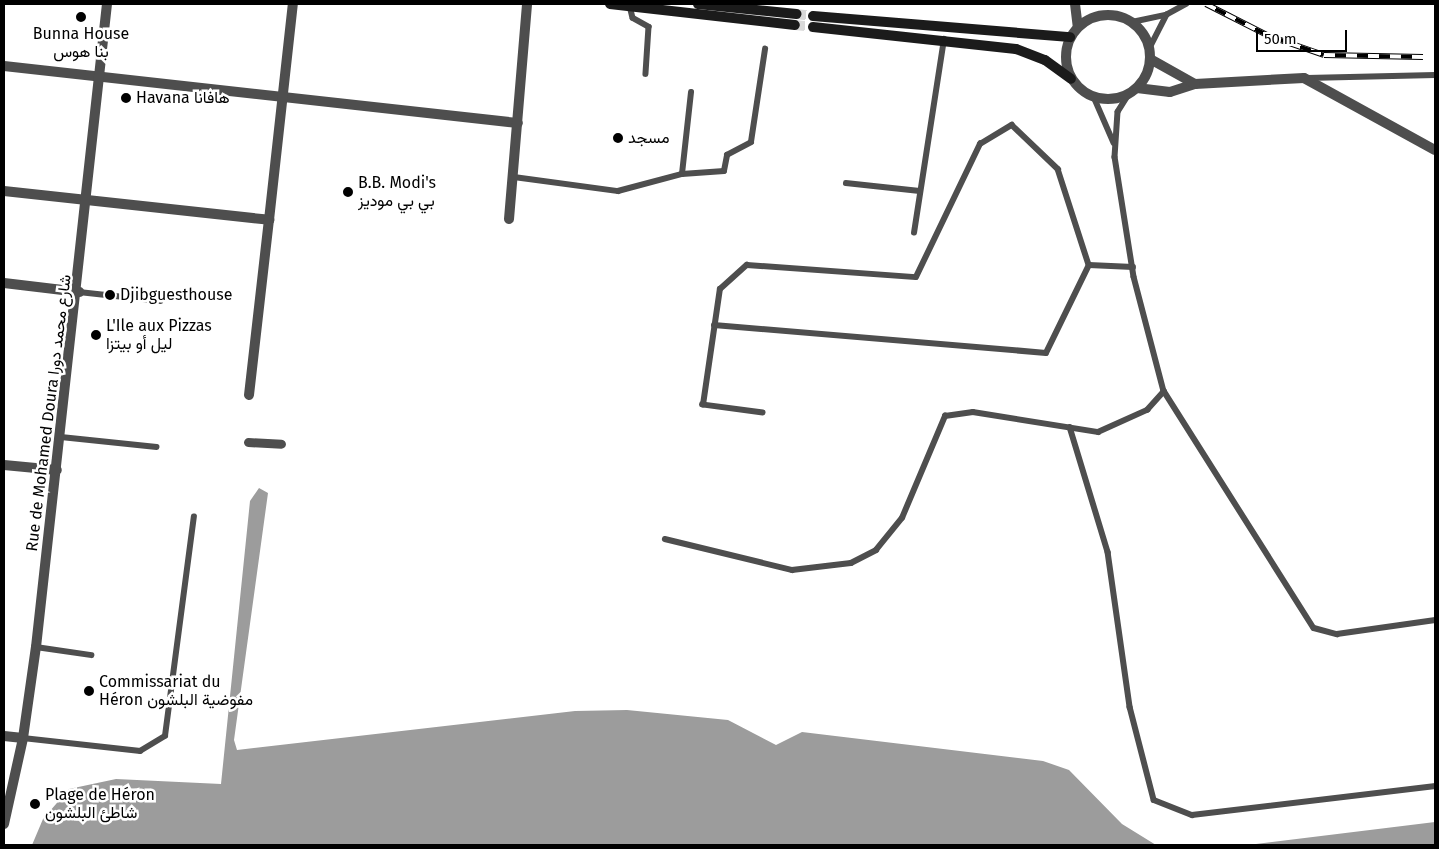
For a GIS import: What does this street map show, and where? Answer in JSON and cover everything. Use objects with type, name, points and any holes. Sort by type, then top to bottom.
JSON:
[{"type":"main road","points":[[610,4],[692,8],[796,20],[698,4]]},
{"type":"main road","points":[[813,16],[1070,37]]},
{"type":"main road","points":[[813,27],[944,40],[1031,54],[1071,79]]},
{"type":"street","name":"Rue de Mohamed Doura شارع محمد دورا","points":[[4,824],[23,738],[36,647],[79,292],[99,78],[108,4]]},
{"type":"street","points":[[249,395],[293,4]]},
{"type":"street","points":[[509,219],[528,4]]},
{"type":"street","points":[[1075,4],[1078,27]]},
{"type":"street","points":[[1106,4],[1111,15]]},
{"type":"street","points":[[1196,84],[1150,54],[1132,22],[1111,15],[1078,27],[1070,37],[1065,58],[1071,79],[1094,97],[1112,99],[1133,90],[1170,92],[1196,84],[1304,78],[1435,150]]},
{"type":"street","points":[[1133,90],[1150,54]]},
{"type":"street","points":[[4,66],[99,78],[283,95],[518,123]]},
{"type":"street","points":[[4,191],[269,220]]},
{"type":"street","points":[[4,283],[79,292]]},
{"type":"street","points":[[248,442],[281,444]]},
{"type":"street","points":[[4,465],[57,470]]},
{"type":"street","points":[[4,736],[23,738]]},
{"type":"lane","points":[[1132,22],[1166,15],[1186,4]]},
{"type":"lane","points":[[630,6],[633,18],[649,26],[646,74]]},
{"type":"lane","points":[[1150,54],[1166,15]]},
{"type":"lane","points":[[914,233],[944,40]]},
{"type":"lane","points":[[514,177],[618,191],[682,174],[724,171],[727,155],[751,142],[764,49]]},
{"type":"lane","points":[[1304,78],[1435,75]]},
{"type":"lane","points":[[1114,143],[1118,112],[1133,90]]},
{"type":"lane","points":[[682,174],[691,92]]},
{"type":"lane","points":[[1094,97],[1114,143],[1133,267],[1164,391],[1314,628],[1337,634],[1435,620]]},
{"type":"lane","points":[[714,325],[1046,353],[1089,266],[1058,169],[1012,125],[980,144],[916,277],[747,265],[720,289],[714,325],[702,406],[763,413]]},
{"type":"lane","points":[[846,183],[920,191]]},
{"type":"lane","points":[[1089,266],[1133,267]]},
{"type":"lane","points":[[79,292],[161,301]]},
{"type":"lane","points":[[664,539],[792,570],[843,565],[876,550],[902,518],[945,416],[973,412],[1098,432],[1126,423],[1147,410],[1164,391]]},
{"type":"lane","points":[[1070,427],[1108,552],[1130,707],[1154,800],[1192,815],[1435,786]]},
{"type":"lane","points":[[61,437],[156,446]]},
{"type":"lane","points":[[23,738],[140,751],[165,736],[194,518]]},
{"type":"lane","points":[[36,647],[91,655]]},
{"type":"shaded area","points":[[259,488],[268,493],[234,740],[237,750],[575,711],[627,710],[728,720],[776,745],[802,732],[1043,761],[1069,770],[1122,824],[1156,845],[32,845],[43,819],[69,789],[116,779],[221,784],[250,501]]},
{"type":"shaded area","points":[[1435,822],[1435,845],[1248,845]]},
{"type":"tunnel","points":[[796,14],[813,16]]},
{"type":"tunnel","points":[[795,25],[813,27]]},
{"type":"railway","points":[[1206,4],[1269,36],[1324,55],[1423,57]]},
{"type":"place","name":"Bunna House بنا هوس","points":[[81,17]]},
{"type":"place","name":"Havana هافانا","points":[[126,98]]},
{"type":"place","name":"مسجد","points":[[618,138]]},
{"type":"place","name":"B.B. Modi's بي بي موديز","points":[[348,192]]},
{"type":"place","name":"Djibguesthouse","points":[[110,295]]},
{"type":"place","name":"L'Ile aux Pizzas ليل أو بيتزا","points":[[96,335]]},
{"type":"place","name":"Commissariat du Héron مفوضية البلشون","points":[[89,691]]},
{"type":"place","name":"Plage de Héron شاطئ البلشون","points":[[35,804]]}]
